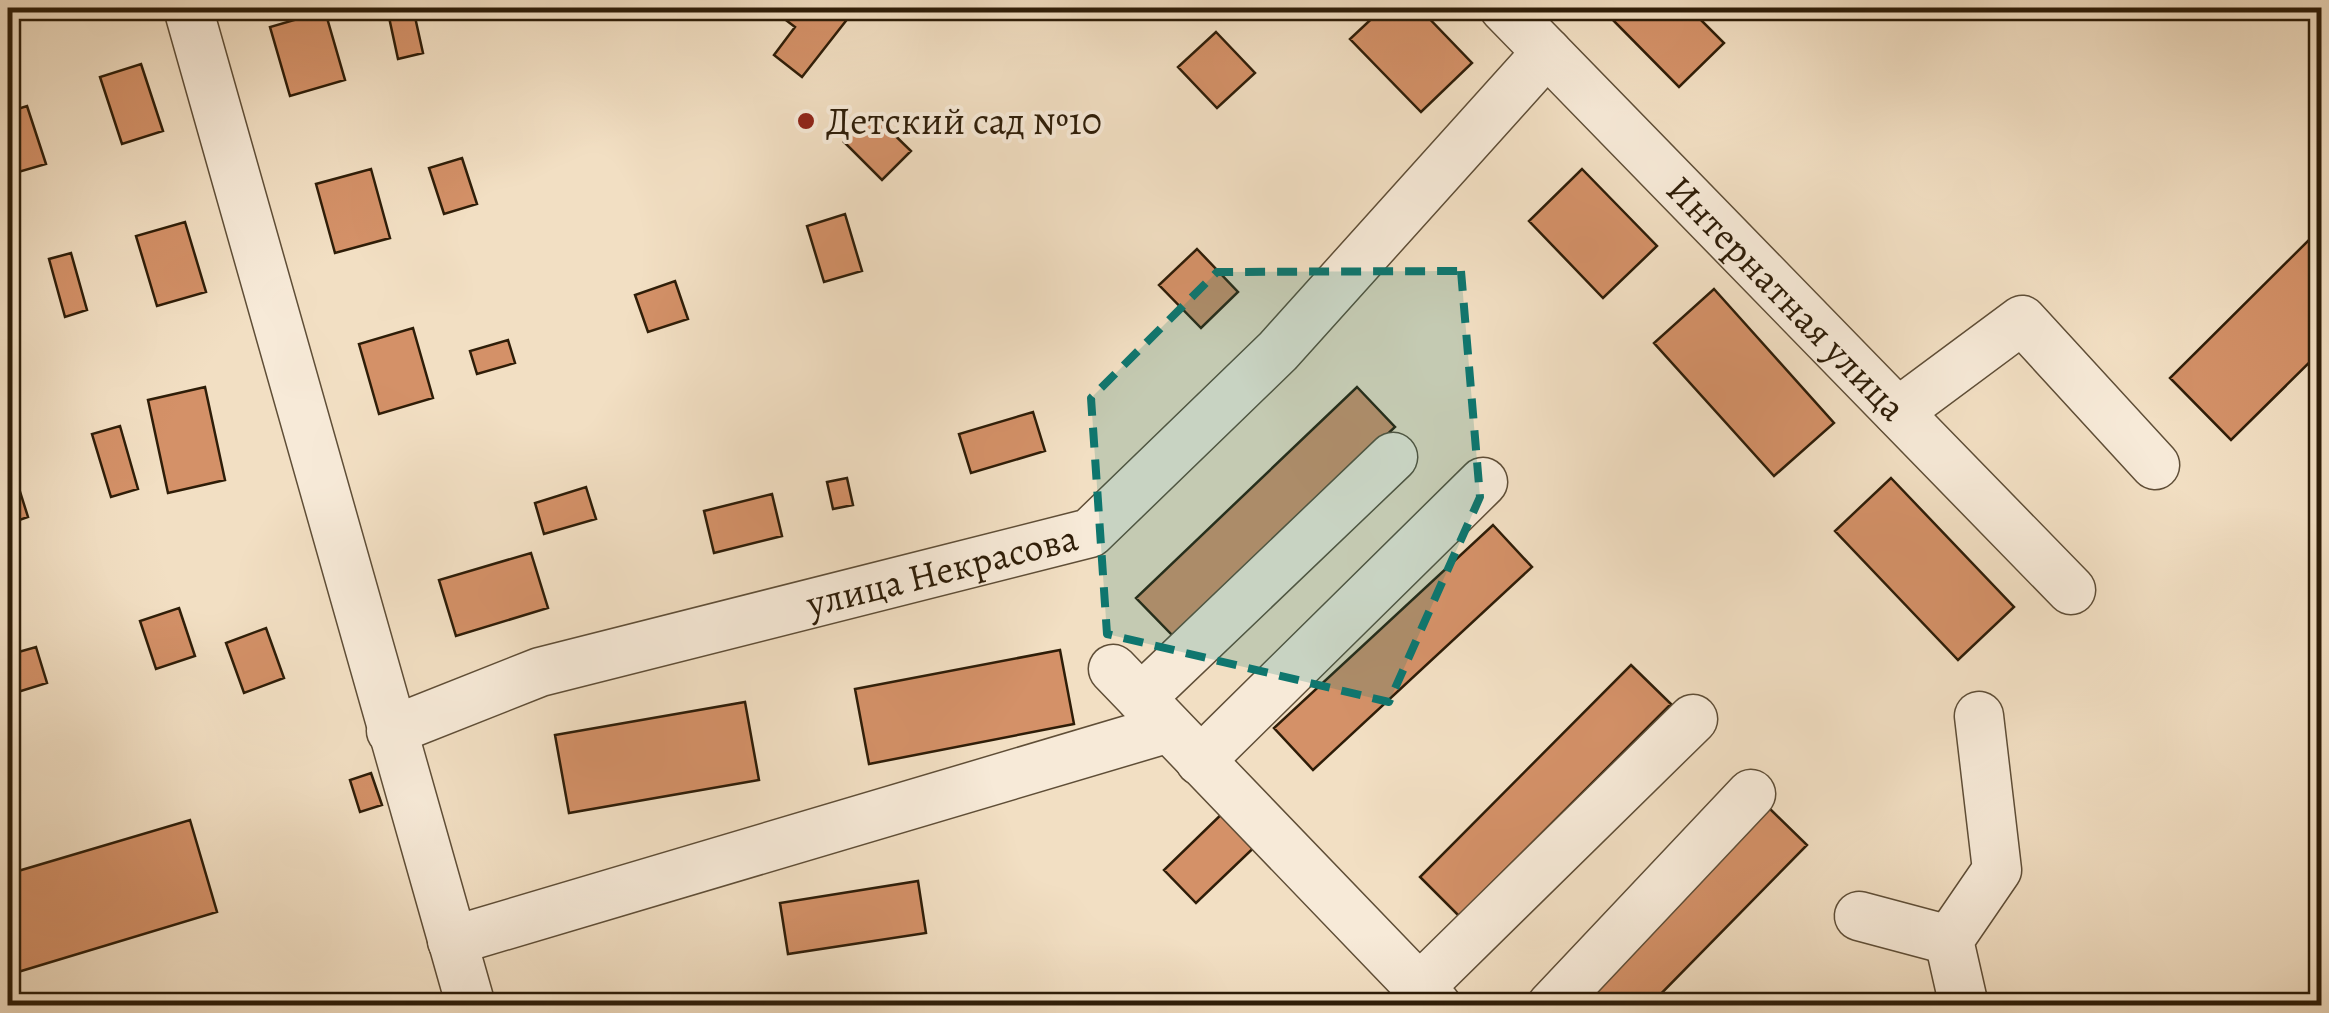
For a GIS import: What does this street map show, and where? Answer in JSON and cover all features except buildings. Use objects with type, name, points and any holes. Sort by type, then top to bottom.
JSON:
[{"type":"street","points":[[188,8],[471,1006]]},
{"type":"street","name":"Интернатная улица","points":[[1504,8],[2070,590]]},
{"type":"street","name":"улица Некрасова","points":[[391,731],[540,672],[1090,533],[1278,351],[1547,52]]},
{"type":"street","points":[[1898,412],[2022,320],[2155,465]]},
{"type":"street","points":[[1156,714],[1392,457]]},
{"type":"street","points":[[452,941],[1156,714],[1483,482]]},
{"type":"street","points":[[1156,714],[1427,997],[1693,720]]},
{"type":"street","points":[[1964,1006],[1949,940],[1997,870],[1979,716]]},
{"type":"street","points":[[1551,1006],[1751,794]]},
{"type":"street","points":[[1859,916],[1949,940]]},
{"type":"highlighted area","points":[[1461,271],[1480,497],[1389,702],[1107,634],[1091,398],[1217,272]]},
{"type":"place","name":"Детский сад №10","points":[[806,121]]}]
